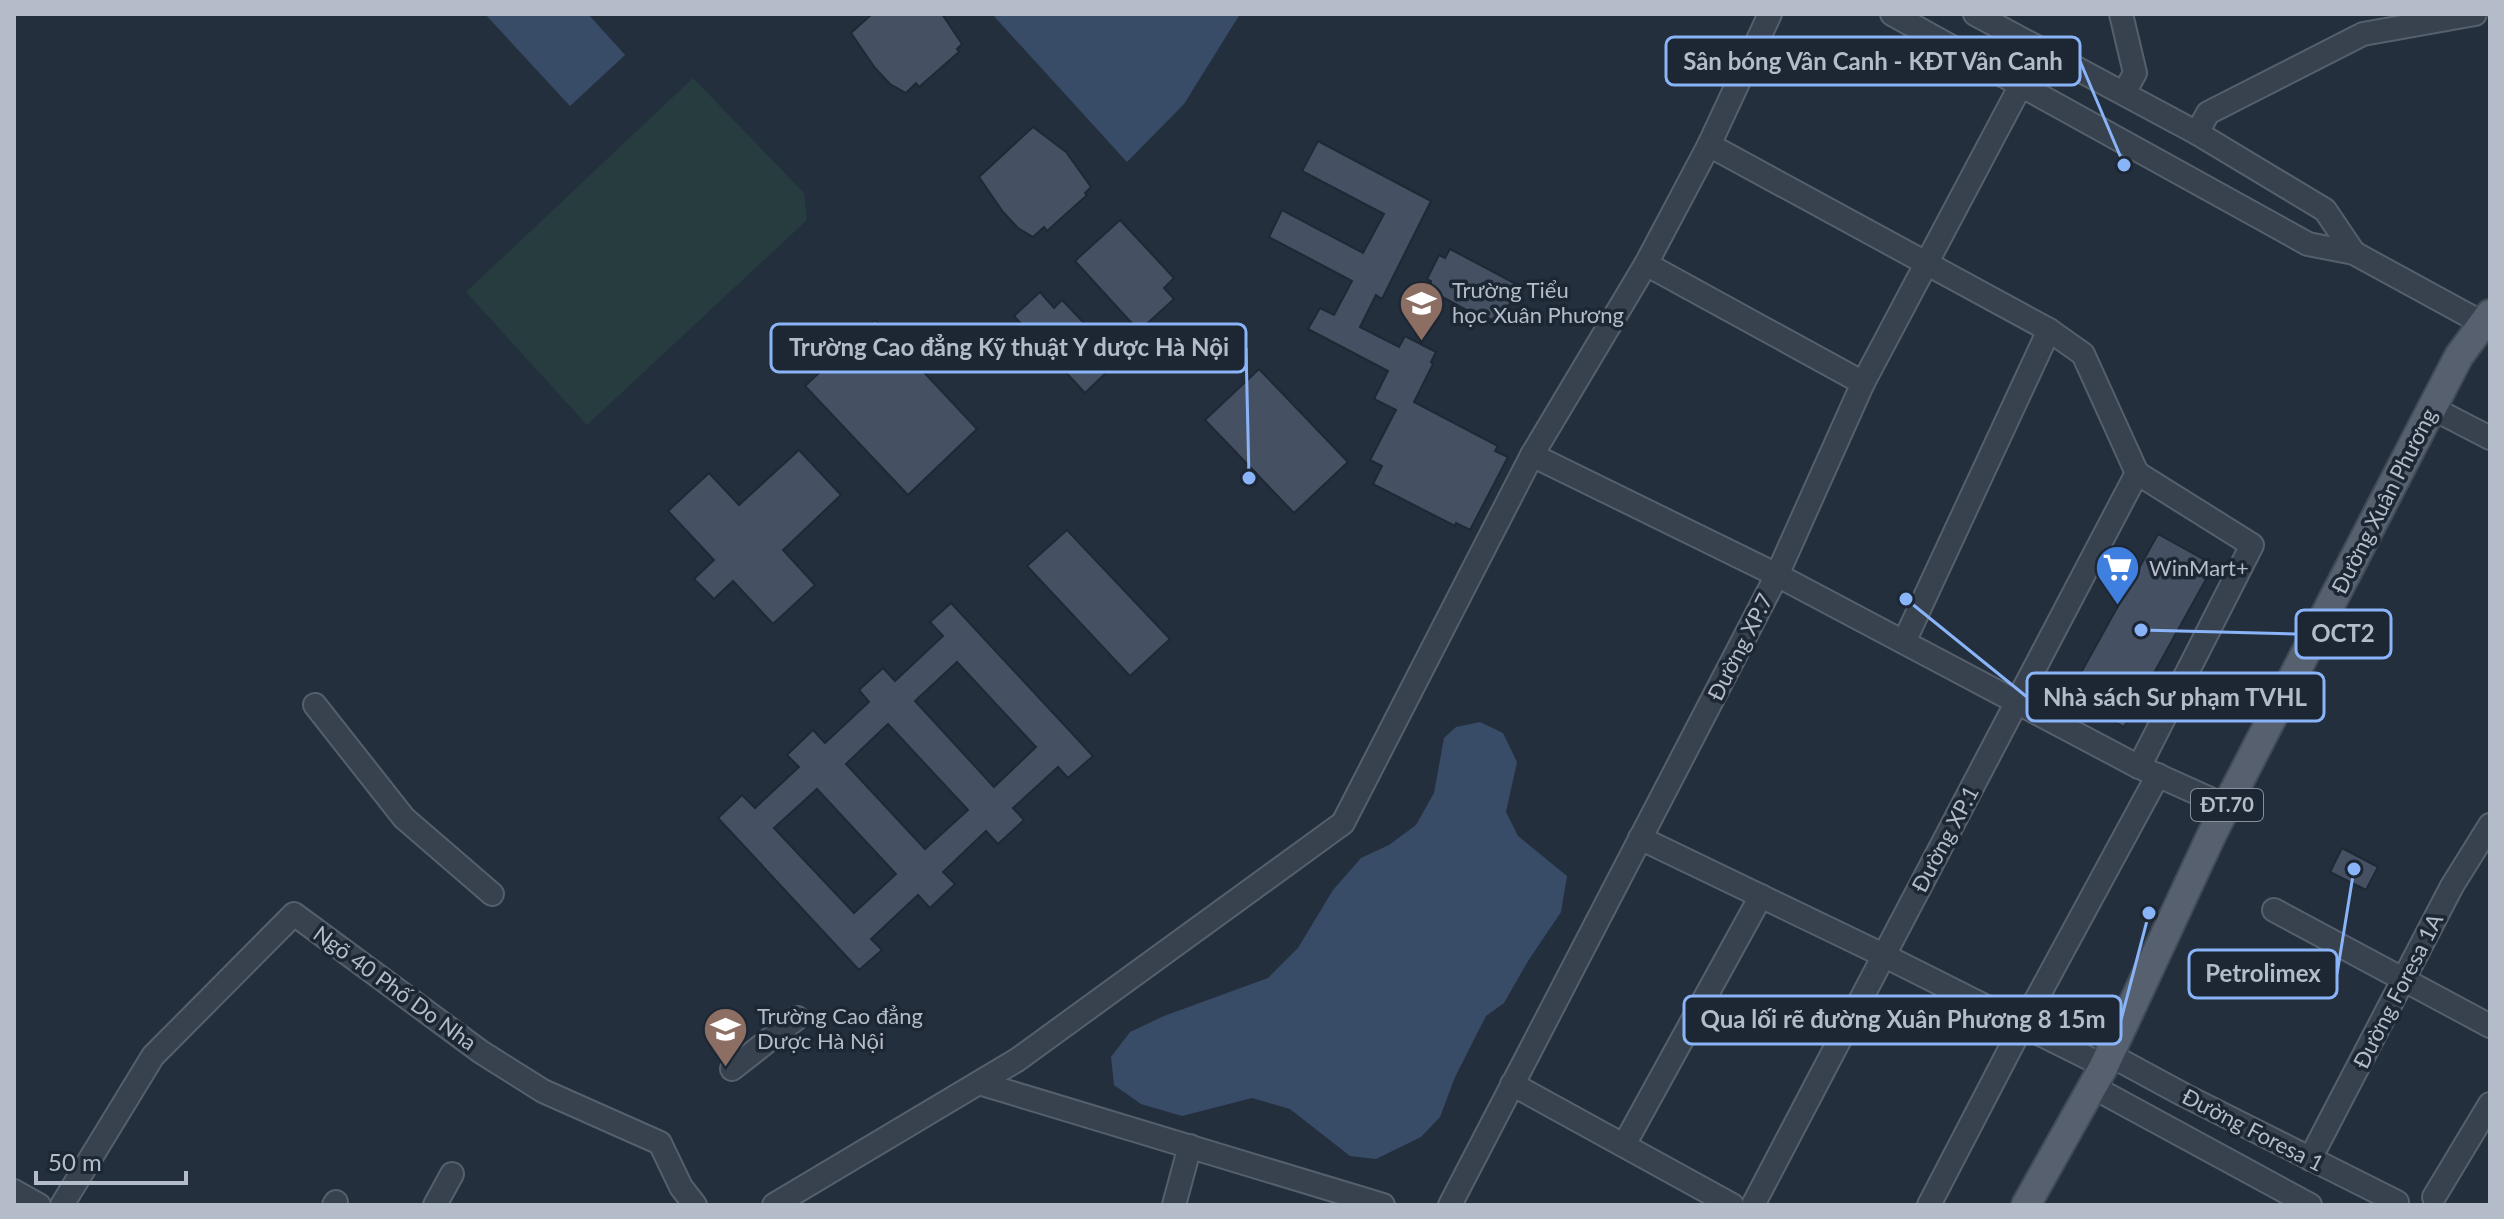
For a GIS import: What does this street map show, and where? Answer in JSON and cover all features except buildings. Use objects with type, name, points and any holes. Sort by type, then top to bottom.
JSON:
[{"type":"main road","name":"Đường Xuân Phương","points":[[2026,1205],[2102,1069],[2226,806],[2459,356],[2487,319]]},
{"type":"street","points":[[774,1205],[1042,1043],[1343,823],[1532,455],[1646,264],[1709,145],[1770,14]]},
{"type":"street","points":[[1892,14],[2308,244],[2354,253],[2487,319]]},
{"type":"street","points":[[1975,14],[2124,93],[2202,123],[2325,210],[2354,253]]},
{"type":"street","points":[[2121,14],[2135,73],[2124,93]]},
{"type":"street","points":[[2202,123],[2363,34],[2475,14]]},
{"type":"street","name":"Đường XP.7","points":[[1450,1205],[1777,575],[1863,383],[2040,49]]},
{"type":"street","points":[[1709,145],[2049,330],[2083,354],[2137,473],[2252,545],[2149,771],[1929,1205]]},
{"type":"street","points":[[1646,264],[1863,383]]},
{"type":"street","points":[[1904,642],[2049,330]]},
{"type":"street","points":[[2432,408],[2490,438]]},
{"type":"street","points":[[1532,455],[1777,575],[2149,771],[2226,806]]},
{"type":"street","name":"Đường XP.1","points":[[1753,1205],[2137,473]]},
{"type":"street","points":[[315,705],[404,818],[492,894]]},
{"type":"street","name":"Đường Foresa 1A","points":[[2310,1159],[2452,886],[2490,825]]},
{"type":"street","points":[[1640,838],[2023,1024],[2102,1069]]},
{"type":"street","points":[[1624,1145],[1761,896]]},
{"type":"street","points":[[2274,910],[2490,1026]]},
{"type":"street","name":"Ngõ 40 Phố Do Nha","points":[[62,1205],[153,1056],[294,914],[481,1052],[543,1091],[660,1143],[681,1187],[695,1205]]},
{"type":"street","points":[[732,1069],[797,1018]]},
{"type":"street","name":"Đường Foresa 1","points":[[2102,1069],[2310,1159],[2396,1203]]},
{"type":"street","name":"Đường Foresa 1","points":[[2102,1069],[2310,1205]]},
{"type":"street","points":[[979,1083],[1383,1205]]},
{"type":"street","points":[[1512,1084],[1732,1205]]},
{"type":"street","points":[[2396,1203],[2415,1194],[2440,1201],[2490,1104]]},
{"type":"street","points":[[1174,1205],[1190,1146]]},
{"type":"street","points":[[435,1205],[452,1174]]},
{"type":"street","points":[[14,1191],[39,1205]]},
{"type":"green space","points":[[693,78],[804,193],[807,220],[587,425],[466,292]]},
{"type":"water","points":[[485,14],[588,14],[625,55],[570,106]]},
{"type":"water","points":[[992,14],[1240,14],[1184,104],[1127,162]]},
{"type":"water","points":[[1480,722],[1503,733],[1517,762],[1506,812],[1518,836],[1567,876],[1561,912],[1504,1003],[1486,1016],[1455,1077],[1440,1117],[1421,1137],[1376,1159],[1350,1156],[1290,1109],[1252,1098],[1182,1116],[1141,1104],[1114,1085],[1111,1057],[1130,1032],[1164,1016],[1268,978],[1298,948],[1333,890],[1361,858],[1389,845],[1416,825],[1434,793],[1444,738],[1456,727]]},
{"type":"place","name":"Sân bóng Vân Canh - KĐT Vân Canh","points":[[2124,165]]},
{"type":"place","name":"Trường Tiểu học Xuân Phương","points":[[1421,342]]},
{"type":"place","name":"Trường Cao đẳng Kỹ thuật Y dược Hà Nội","points":[[1249,478]]},
{"type":"place","name":"Nhà sách Sư phạm TVHL","points":[[1906,599]]},
{"type":"place","name":"WinMart+","points":[[2118,607]]},
{"type":"place","name":"OCT2","points":[[2141,630]]},
{"type":"place","name":"Petrolimex","points":[[2354,869]]},
{"type":"place","name":"Qua lối rẽ đường Xuân Phương 8 15m","points":[[2149,913]]},
{"type":"place","name":"Trường Cao đẳng Dược Hà Nội","points":[[726,1068]]}]
